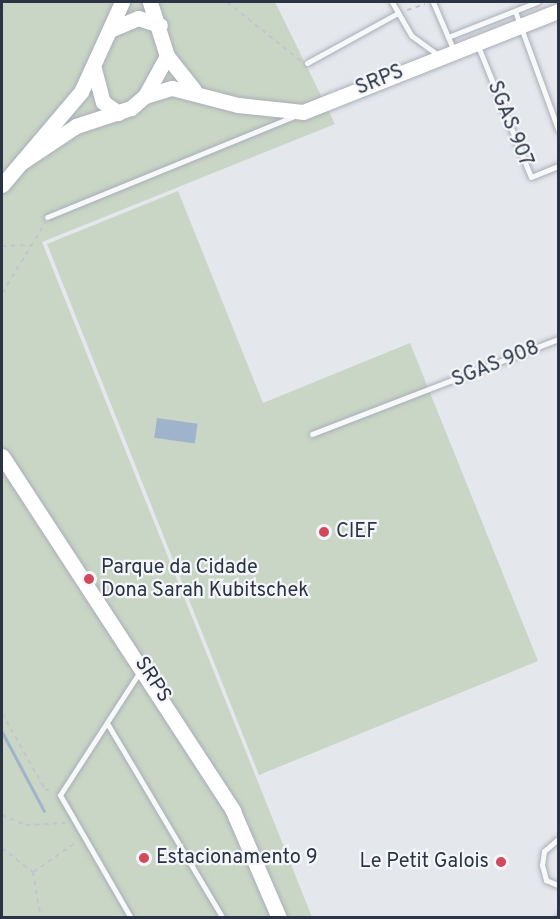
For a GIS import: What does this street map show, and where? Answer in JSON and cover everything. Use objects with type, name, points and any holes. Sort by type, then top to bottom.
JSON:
[{"type":"main road","name":"SRPS","points":[[2,185],[81,92],[94,69],[122,2]]},
{"type":"main road","name":"SRPS","points":[[150,2],[160,25],[168,56],[181,79],[197,92]]},
{"type":"main road","name":"SRPS","points":[[22,162],[76,126],[118,113],[145,96],[172,88],[197,92],[238,105],[303,112],[558,11]]},
{"type":"main road","points":[[112,29],[138,18],[160,25]]},
{"type":"main road","name":"SRPS","points":[[145,96],[168,56]]},
{"type":"main road","points":[[94,69],[103,102],[118,113]]},
{"type":"main road","name":"SRPS","points":[[2,456],[143,667],[233,811],[279,918]]},
{"type":"lane","points":[[392,2],[427,51],[449,54],[448,38],[433,2]]},
{"type":"lane","points":[[448,38],[537,2]]},
{"type":"lane","points":[[515,11],[558,129]]},
{"type":"lane","points":[[307,63],[398,13]]},
{"type":"lane","name":"SGAS 907","points":[[477,44],[531,177],[558,166]]},
{"type":"lane","points":[[48,217],[303,112]]},
{"type":"lane","name":"SGAS 908","points":[[312,434],[434,390],[558,339]]},
{"type":"lane","points":[[131,918],[60,795],[143,667]]},
{"type":"lane","points":[[107,723],[223,918]]},
{"type":"lane","points":[[558,839],[544,851],[542,865],[546,880],[558,885]]},
{"type":"path","points":[[2,12],[3,2]]},
{"type":"path","points":[[227,2],[307,63]]},
{"type":"path","points":[[398,13],[433,2]]},
{"type":"path","points":[[2,293],[48,217]]},
{"type":"path","points":[[2,246],[31,245]]},
{"type":"path","points":[[2,713],[45,789],[60,795]]},
{"type":"path","points":[[2,815],[26,825],[75,822]]},
{"type":"path","points":[[33,872],[84,837]]},
{"type":"path","points":[[2,848],[33,872],[41,918]]},
{"type":"green space","name":"Parque da Cidade Dona Sarah Kubitschek","points":[[2,2],[275,2],[335,124],[42,242],[312,917],[2,918]]},
{"type":"green space","name":"CIEF","points":[[178,191],[263,403],[410,343],[538,661],[259,775],[47,244]]},
{"type":"water","points":[[157,418],[198,424],[195,444],[154,438]]},
{"type":"waterway","points":[[2,732],[44,811]]},
{"type":"place","name":"CIEF","points":[[324,532]]},
{"type":"place","name":"Parque da Cidade Dona Sarah Kubitschek","points":[[89,579]]},
{"type":"place","name":"Estacionamento 9","points":[[144,858]]},
{"type":"place","name":"Le Petit Galois","points":[[501,862]]}]
